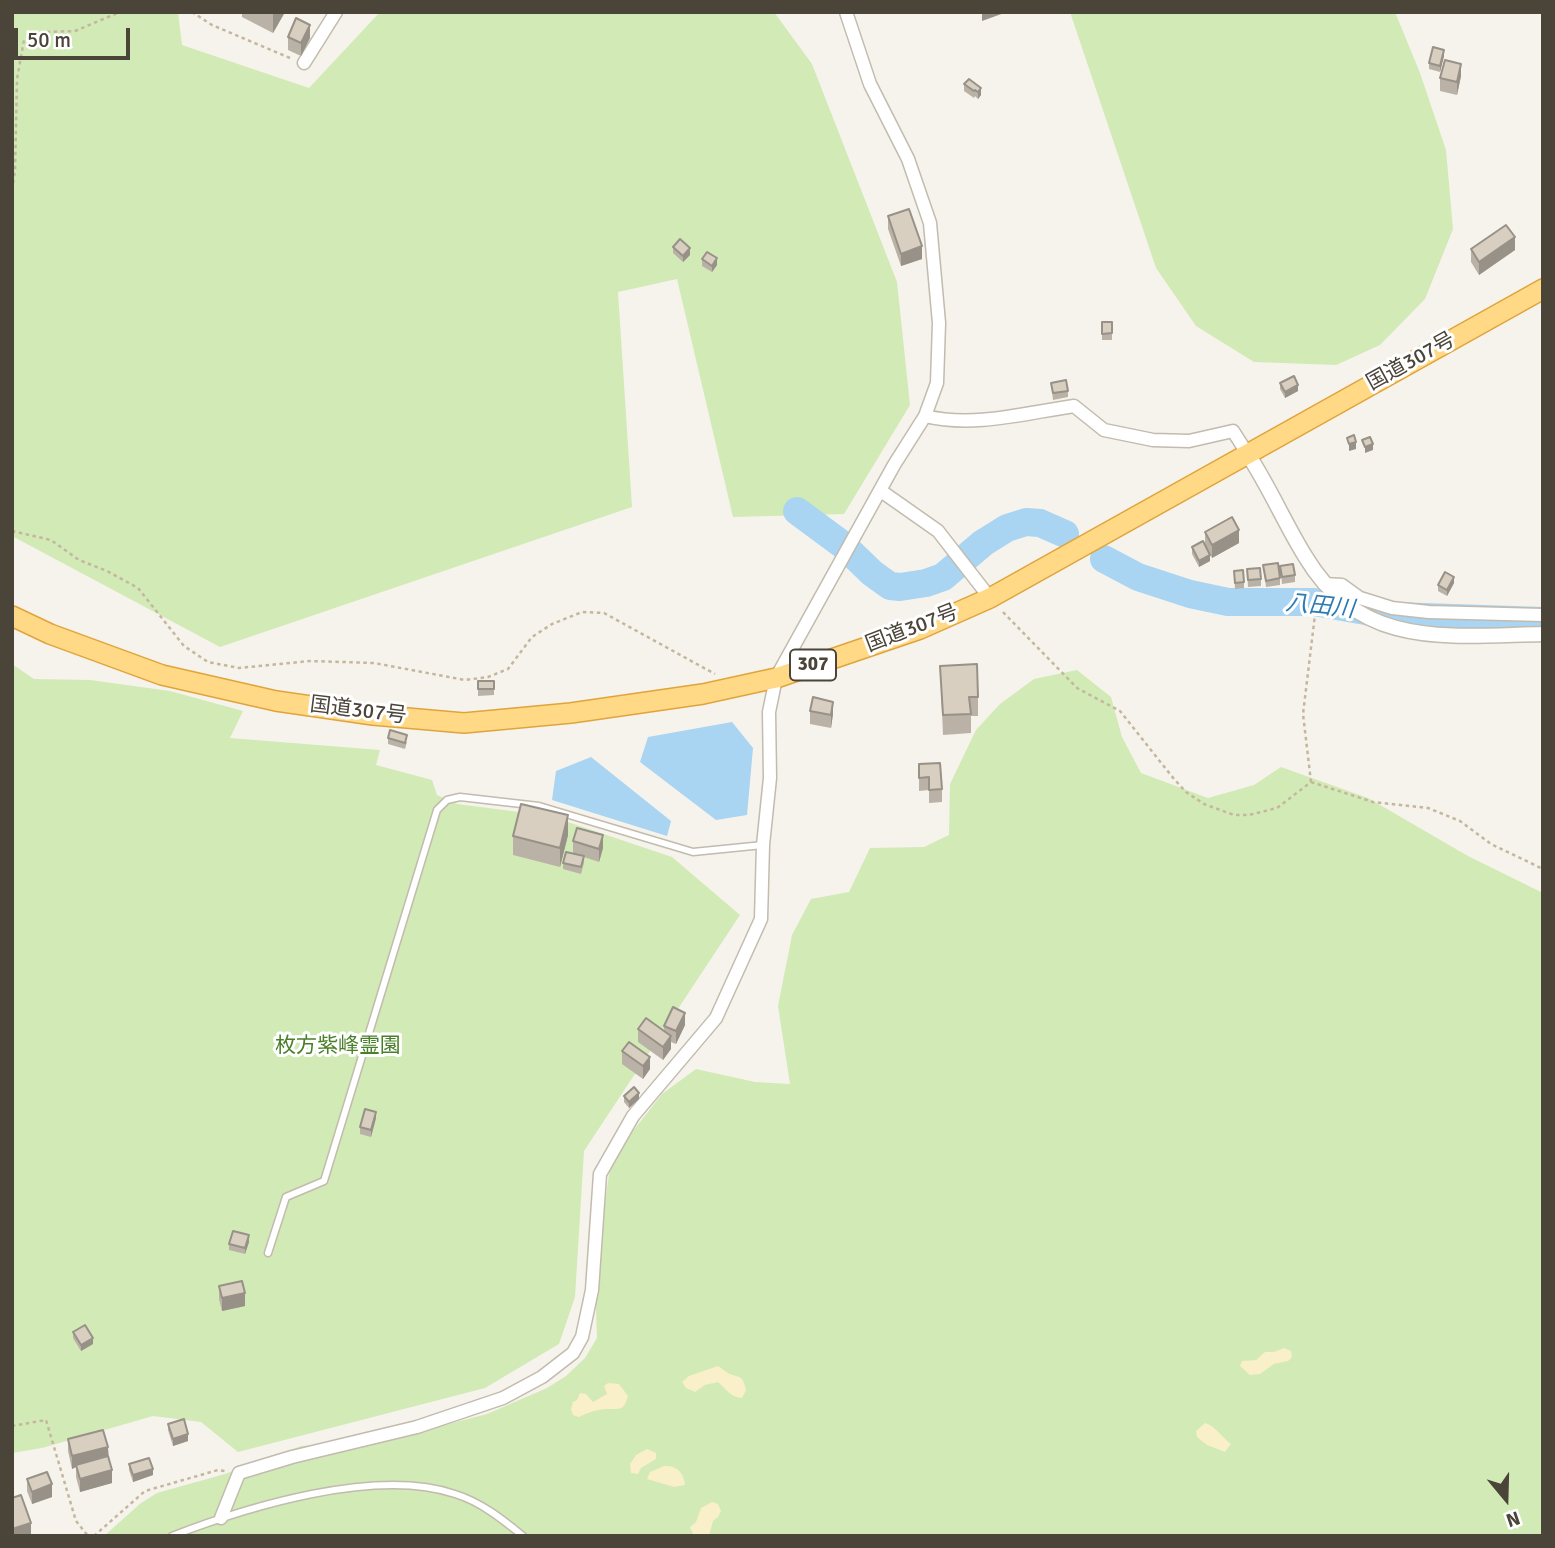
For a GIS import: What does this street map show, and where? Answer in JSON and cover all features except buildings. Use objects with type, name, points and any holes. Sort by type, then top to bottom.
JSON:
[{"type":"highway","name":"国道307号","points":[[12,616],[50,634],[162,675],[276,701],[373,715],[464,723],[571,713],[703,694],[776,678],[920,629],[990,598],[1543,289]]},
{"type":"street","points":[[304,63],[335,12]]},
{"type":"street","points":[[220,1518],[239,1473],[292,1457],[417,1427],[503,1398],[542,1377],[573,1353],[582,1337],[592,1290],[600,1174],[633,1116],[716,1017],[731,990],[761,919],[763,845],[770,778],[769,712],[776,678],[894,465],[925,416],[937,383],[939,323],[930,223],[908,159],[870,84],[846,12]]},
{"type":"street","points":[[925,416],[942,420],[981,421],[1074,406],[1104,430],[1153,440],[1189,441],[1233,431],[1272,492],[1305,557],[1324,584],[1342,602],[1365,618],[1391,628],[1418,632],[1543,634]]},
{"type":"street","points":[[881,491],[938,531],[990,598]]},
{"type":"street","points":[[1324,584],[1342,585],[1360,598],[1392,608],[1429,612],[1543,615]]},
{"type":"lane","points":[[268,1254],[286,1197],[324,1181],[437,810],[447,800],[460,797],[539,806],[693,852],[763,845]]},
{"type":"lane","points":[[172,1536],[220,1518],[349,1486],[401,1484],[454,1493],[493,1512],[523,1536]]},
{"type":"path","points":[[12,190],[15,171],[17,79],[24,40],[46,32],[75,32],[120,12]]},
{"type":"path","points":[[192,12],[212,25],[304,63]]},
{"type":"path","points":[[12,531],[51,540],[79,560],[138,588],[184,646],[208,662],[239,668],[310,661],[374,663],[465,680],[488,677],[508,669],[532,637],[552,624],[582,612],[604,613],[736,686]]},
{"type":"path","points":[[1311,782],[1303,714],[1317,597],[1324,584]]},
{"type":"path","points":[[990,598],[1077,688],[1121,711],[1174,779],[1186,792],[1204,804],[1234,815],[1249,814],[1277,808],[1311,782]]},
{"type":"path","points":[[1311,782],[1373,802],[1428,808],[1460,821],[1491,844],[1543,869]]},
{"type":"path","points":[[12,1426],[46,1420],[76,1521],[88,1536]]},
{"type":"path","points":[[94,1536],[145,1491],[218,1470],[239,1473]]},
{"type":"green space","points":[[12,12],[178,12],[182,45],[309,88],[380,12],[774,12],[812,64],[897,282],[910,405],[844,514],[733,517],[677,279],[618,292],[632,507],[220,647],[12,536]]},
{"type":"green space","points":[[1070,12],[1395,12],[1420,73],[1446,150],[1453,229],[1425,299],[1380,345],[1336,365],[1254,362],[1196,326],[1156,268]]},
{"type":"green space","name":"枚方紫峰霊園","points":[[12,664],[34,679],[90,680],[170,691],[243,711],[230,738],[380,750],[376,765],[432,780],[437,795],[457,804],[550,816],[672,857],[740,915],[584,1151],[575,1297],[559,1344],[485,1388],[238,1452],[201,1422],[153,1416],[42,1448],[12,1453]]},
{"type":"green space","points":[[1077,670],[1111,697],[1122,737],[1141,773],[1208,798],[1254,785],[1281,767],[1368,798],[1468,856],[1543,893],[1543,1536],[104,1536],[141,1503],[157,1493],[225,1474],[301,1446],[383,1441],[487,1414],[547,1388],[566,1376],[585,1358],[597,1338],[595,1278],[611,1159],[662,1094],[696,1069],[755,1082],[790,1084],[778,1006],[792,935],[811,899],[849,892],[870,848],[924,847],[949,835],[950,784],[976,730],[1000,704],[1034,679]]},
{"type":"sand","points":[[1284,1348],[1291,1351],[1292,1357],[1288,1361],[1274,1364],[1260,1374],[1250,1375],[1240,1366],[1242,1361],[1256,1360],[1265,1352]]},
{"type":"sand","points":[[718,1366],[742,1379],[746,1390],[742,1398],[731,1395],[718,1382],[705,1385],[695,1392],[686,1388],[682,1382],[689,1376]]},
{"type":"sand","points":[[608,1383],[619,1384],[628,1396],[623,1407],[596,1410],[579,1417],[573,1415],[573,1402],[580,1393],[586,1394],[593,1402],[607,1394],[604,1386]]},
{"type":"sand","points":[[1205,1423],[1231,1444],[1225,1452],[1207,1445],[1197,1437],[1196,1431]]},
{"type":"sand","points":[[647,1449],[656,1453],[656,1459],[641,1468],[638,1474],[631,1473],[630,1464],[636,1455]]},
{"type":"sand","points":[[664,1466],[679,1471],[685,1485],[674,1487],[647,1479],[650,1472]]},
{"type":"sand","points":[[712,1502],[718,1504],[721,1511],[713,1521],[709,1536],[694,1536],[690,1527],[696,1522],[701,1508]]},
{"type":"water","points":[[732,722],[753,748],[747,815],[716,820],[640,762],[648,737]]},
{"type":"water","points":[[591,757],[671,821],[667,836],[552,800],[556,771]]},
{"type":"waterway","name":"八田川","points":[[797,511],[843,545],[872,573],[890,586],[900,587],[943,577],[983,543],[1007,528],[1026,522],[1040,523],[1065,534]]},
{"type":"waterway","name":"八田川","points":[[1104,559],[1138,577],[1190,594],[1228,602],[1314,602],[1394,616],[1543,621]]}]
